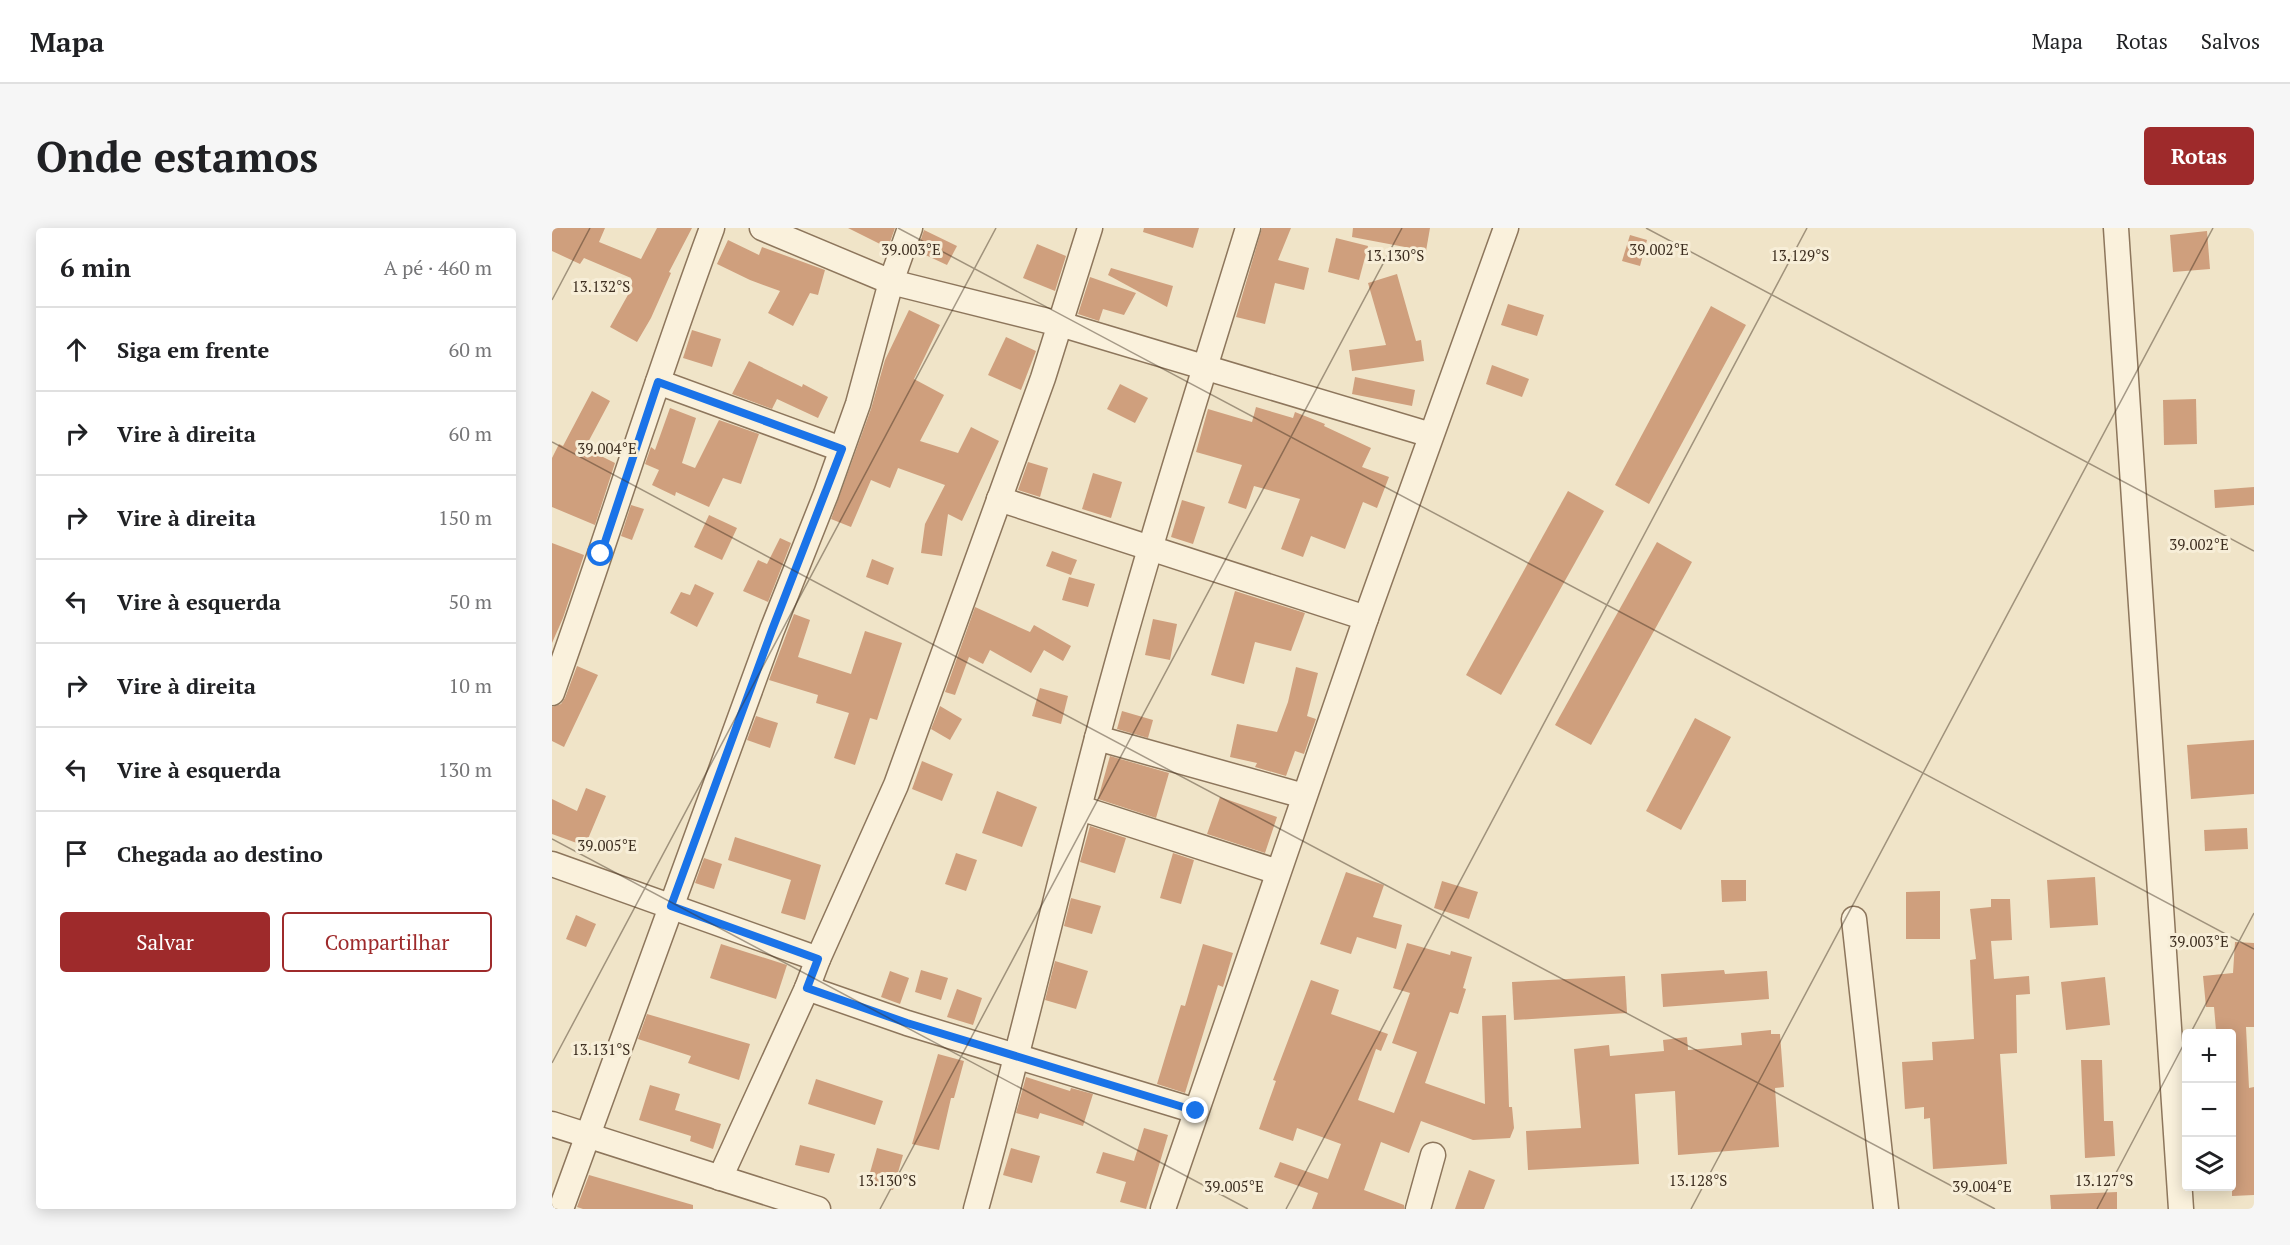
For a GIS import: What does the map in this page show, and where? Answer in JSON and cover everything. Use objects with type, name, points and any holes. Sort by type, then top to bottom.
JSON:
[{"type":"street","points":[[552,693],[712,228]]},
{"type":"street","points":[[762,228],[891,282],[1060,324],[1431,435]]},
{"type":"street","points":[[561,1209],[772,630],[842,449],[858,404],[891,282],[910,228]]},
{"type":"street","points":[[720,1178],[896,785],[1043,378],[1090,228]]},
{"type":"street","points":[[976,1209],[1017,1058],[1097,738],[1151,547],[1248,228]]},
{"type":"street","points":[[1163,1209],[1366,618],[1506,228]]},
{"type":"street","points":[[2116,228],[2181,1209]]},
{"type":"street","points":[[658,382],[842,449]]},
{"type":"street","points":[[999,499],[1366,618]]},
{"type":"street","points":[[1097,738],[1304,796]]},
{"type":"street","points":[[1080,808],[1278,872]]},
{"type":"street","points":[[552,864],[818,959]]},
{"type":"street","points":[[1854,919],[1886,1209]]},
{"type":"street","points":[[807,988],[1017,1058],[1196,1111]]},
{"type":"street","points":[[552,1124],[720,1178],[763,1201],[818,1209]]},
{"type":"street","points":[[1418,1209],[1433,1155]]},
{"type":"building","points":[[552,228],[605,228],[599,242],[641,259],[657,228],[692,228],[669,272],[671,273],[651,318],[637,342],[610,327],[629,293],[625,291],[631,278],[584,258],[580,264],[552,251]]},
{"type":"building","points":[[848,228],[895,228],[888,248]]},
{"type":"building","points":[[1144,228],[1199,228],[1193,248],[1143,232]]},
{"type":"building","points":[[1262,228],[1291,228],[1278,260],[1309,268],[1304,290],[1275,283],[1265,324],[1236,317]]},
{"type":"building","points":[[1353,228],[1430,228],[1426,251],[1352,237]]},
{"type":"building","points":[[924,230],[957,246],[947,265],[917,251]]},
{"type":"building","points":[[2207,231],[2210,269],[2173,272],[2170,235]]},
{"type":"building","points":[[1630,235],[1647,240],[1640,266],[1622,261]]},
{"type":"building","points":[[1336,238],[1368,246],[1359,280],[1328,272]]},
{"type":"building","points":[[728,240],[759,255],[762,247],[825,270],[818,295],[810,293],[793,326],[768,313],[780,291],[717,264]]},
{"type":"building","points":[[1037,244],[1066,256],[1055,291],[1023,278]]},
{"type":"building","points":[[1111,268],[1173,286],[1167,307],[1108,275]]},
{"type":"building","points":[[1397,274],[1416,341],[1421,340],[1424,361],[1352,371],[1349,350],[1386,345],[1368,283]]},
{"type":"building","points":[[1090,277],[1136,293],[1124,315],[1103,309],[1099,321],[1078,314]]},
{"type":"building","points":[[1508,304],[1544,315],[1537,336],[1501,325]]},
{"type":"building","points":[[1711,306],[1746,325],[1649,504],[1615,485]]},
{"type":"building","points":[[909,310],[940,325],[914,379],[944,395],[920,441],[958,453],[971,427],[999,441],[962,521],[948,514],[942,556],[921,553],[925,524],[945,485],[898,468],[890,488],[871,480],[851,527],[831,519],[871,409],[885,360]]},
{"type":"building","points":[[692,330],[721,339],[712,367],[683,358]]},
{"type":"building","points":[[1006,337],[1036,351],[1021,390],[988,375]]},
{"type":"building","points":[[749,361],[828,397],[818,418],[777,399],[772,409],[732,394]]},
{"type":"building","points":[[1492,365],[1529,379],[1522,397],[1486,384]]},
{"type":"building","points":[[1355,377],[1415,390],[1412,406],[1352,394]]},
{"type":"building","points":[[1120,384],[1148,398],[1135,423],[1107,409]]},
{"type":"building","points":[[592,391],[610,401],[585,448],[615,463],[595,525],[552,507],[552,458],[559,444],[563,446]]},
{"type":"building","points":[[2196,399],[2197,444],[2164,445],[2163,400]]},
{"type":"building","points":[[1256,407],[1293,418],[1295,412],[1325,424],[1324,426],[1371,448],[1362,467],[1389,477],[1377,508],[1363,502],[1345,549],[1311,536],[1303,557],[1281,549],[1300,499],[1254,486],[1246,509],[1228,503],[1242,465],[1196,452],[1208,409],[1252,422]]},
{"type":"building","points":[[670,408],[696,418],[682,463],[695,468],[719,420],[759,434],[741,484],[723,478],[709,507],[676,492],[675,496],[652,485],[659,470],[645,464],[651,447],[655,450]]},
{"type":"building","points":[[1028,462],[1048,468],[1040,497],[1018,490]]},
{"type":"building","points":[[1093,473],[1122,482],[1111,518],[1082,509]]},
{"type":"building","points":[[2254,487],[2254,505],[2215,508],[2214,490]]},
{"type":"building","points":[[1568,491],[1604,511],[1501,695],[1466,675]]},
{"type":"building","points":[[1182,500],[1205,507],[1193,544],[1171,537]]},
{"type":"building","points":[[631,505],[644,509],[632,540],[621,536]]},
{"type":"building","points":[[709,515],[737,528],[722,560],[694,547]]},
{"type":"building","points":[[780,538],[791,543],[768,602],[743,591],[758,560],[767,564]]},
{"type":"building","points":[[1657,542],[1692,562],[1591,745],[1555,725]]},
{"type":"building","points":[[552,543],[584,555],[552,643]]},
{"type":"building","points":[[1052,551],[1077,560],[1071,575],[1046,566]]},
{"type":"building","points":[[872,559],[894,568],[888,585],[866,577]]},
{"type":"building","points":[[1069,577],[1095,584],[1088,607],[1062,600]]},
{"type":"building","points":[[695,584],[714,593],[697,627],[670,613],[681,592],[690,595]]},
{"type":"building","points":[[1235,591],[1305,613],[1291,651],[1255,642],[1244,684],[1211,675]]},
{"type":"building","points":[[975,607],[1030,632],[1034,625],[1071,646],[1063,661],[1044,650],[1031,673],[990,650],[983,664],[969,657],[955,695],[945,692]]},
{"type":"building","points":[[794,614],[810,620],[798,657],[851,674],[865,631],[902,643],[877,720],[870,718],[855,765],[834,758],[849,713],[816,703],[818,695],[769,680]]},
{"type":"building","points":[[1153,619],[1177,624],[1170,660],[1145,655]]},
{"type":"building","points":[[577,666],[598,675],[564,747],[552,741],[552,707],[561,704],[565,698]]},
{"type":"building","points":[[1296,667],[1318,673],[1307,716],[1316,719],[1304,754],[1295,751],[1286,776],[1255,767],[1257,763],[1230,757],[1237,724],[1277,732],[1288,702]]},
{"type":"building","points":[[1040,688],[1068,696],[1061,724],[1032,716]]},
{"type":"building","points":[[940,706],[962,719],[950,740],[931,729]]},
{"type":"building","points":[[1122,711],[1153,720],[1148,738],[1117,729]]},
{"type":"building","points":[[756,716],[778,723],[770,748],[747,740]]},
{"type":"building","points":[[1695,718],[1731,737],[1681,830],[1646,811]]},
{"type":"building","points":[[2254,740],[2254,794],[2191,799],[2187,745]]},
{"type":"building","points":[[1110,756],[1169,773],[1156,818],[1098,799]]},
{"type":"building","points":[[922,761],[953,774],[942,801],[912,789]]},
{"type":"building","points":[[586,788],[606,796],[585,846],[552,834],[552,799],[577,811]]},
{"type":"building","points":[[997,791],[1037,807],[1022,847],[982,833]]},
{"type":"building","points":[[1220,797],[1277,817],[1265,853],[1207,834]]},
{"type":"building","points":[[1090,826],[1126,838],[1115,873],[1080,862]]},
{"type":"building","points":[[2247,828],[2248,849],[2205,851],[2204,830]]},
{"type":"building","points":[[735,837],[821,865],[805,920],[781,913],[791,880],[728,860]]},
{"type":"building","points":[[956,853],[977,860],[966,891],[945,884]]},
{"type":"building","points":[[1173,853],[1194,860],[1181,904],[1160,898]]},
{"type":"building","points":[[704,858],[722,864],[714,889],[695,883]]},
{"type":"building","points":[[1346,872],[1384,885],[1373,917],[1402,925],[1396,949],[1357,937],[1351,954],[1320,944]]},
{"type":"building","points":[[2095,877],[2098,925],[2050,928],[2047,880]]},
{"type":"building","points":[[1721,880],[1746,880],[1746,901],[1722,902]]},
{"type":"building","points":[[1442,881],[1478,892],[1469,919],[1434,908]]},
{"type":"building","points":[[1940,891],[1940,939],[1906,939],[1906,892]]},
{"type":"building","points":[[1071,898],[1101,906],[1092,934],[1064,926]]},
{"type":"building","points":[[1991,899],[2010,899],[2012,940],[1991,941],[1994,979],[2029,976],[2030,994],[2016,995],[2017,1053],[2000,1054],[2007,1164],[1933,1169],[1930,1118],[1924,1119],[1924,1107],[1905,1109],[1902,1062],[1933,1060],[1932,1042],[1974,1039],[1970,960],[1976,959],[1970,909],[1991,907]]},
{"type":"building","points":[[576,915],[596,924],[586,947],[566,939]]},
{"type":"building","points":[[2235,942],[2254,943],[2254,1027],[2246,1027],[2249,1088],[2254,1087],[2254,1195],[2232,1196],[2232,1191],[2236,1191],[2236,1029],[2216,1029],[2214,1007],[2206,1007],[2203,976],[2233,973]]},
{"type":"building","points":[[1407,943],[1450,955],[1451,951],[1472,957],[1463,988],[1466,989],[1458,1014],[1450,1012],[1425,1083],[1485,1104],[1482,1016],[1506,1015],[1509,1107],[1512,1107],[1514,1128],[1510,1138],[1473,1140],[1421,1121],[1409,1153],[1381,1142],[1364,1190],[1404,1205],[1404,1209],[1312,1209],[1318,1193],[1274,1177],[1280,1162],[1328,1179],[1341,1144],[1297,1128],[1293,1141],[1259,1129],[1276,1081],[1273,1080],[1311,980],[1339,990],[1331,1014],[1388,1034],[1381,1051],[1376,1049],[1358,1100],[1394,1113],[1417,1052],[1392,1043],[1410,993],[1393,988]]},
{"type":"building","points":[[721,944],[787,965],[776,999],[710,978]]},
{"type":"building","points":[[1203,944],[1233,953],[1223,987],[1218,985],[1185,1093],[1157,1084],[1181,1005],[1185,1006]]},
{"type":"building","points":[[1055,961],[1088,971],[1076,1009],[1045,1000]]},
{"type":"building","points":[[921,970],[948,978],[941,1000],[915,992]]},
{"type":"building","points":[[1724,970],[1725,974],[1767,971],[1769,999],[1663,1007],[1661,974]]},
{"type":"building","points":[[890,971],[909,978],[900,1004],[881,997]]},
{"type":"building","points":[[1625,976],[1627,1013],[1514,1020],[1512,982]]},
{"type":"building","points":[[2105,977],[2110,1025],[2066,1030],[2061,982]]},
{"type":"building","points":[[957,989],[982,998],[973,1025],[947,1017]]},
{"type":"building","points":[[647,1014],[750,1044],[739,1080],[688,1063],[691,1056],[638,1039]]},
{"type":"building","points":[[1771,1030],[1771,1034],[1780,1034],[1784,1087],[1775,1088],[1779,1147],[1678,1155],[1675,1091],[1635,1094],[1639,1164],[1528,1170],[1526,1131],[1581,1128],[1574,1049],[1609,1045],[1610,1056],[1664,1051],[1663,1040],[1687,1037],[1688,1050],[1742,1045],[1741,1033]]},
{"type":"building","points":[[938,1054],[964,1061],[954,1098],[951,1098],[939,1150],[912,1144]]},
{"type":"building","points":[[2081,1060],[2102,1060],[2104,1121],[2113,1121],[2115,1156],[2085,1158]]},
{"type":"building","points":[[1026,1077],[1070,1091],[1071,1088],[1093,1094],[1083,1126],[1040,1113],[1038,1119],[1016,1113]]},
{"type":"building","points":[[816,1079],[883,1101],[875,1125],[808,1104]]},
{"type":"building","points":[[650,1085],[680,1094],[675,1110],[721,1124],[713,1149],[690,1141],[691,1136],[639,1120]]},
{"type":"building","points":[[1144,1128],[1168,1135],[1146,1209],[1120,1202],[1126,1182],[1096,1173],[1103,1152],[1134,1161]]},
{"type":"building","points":[[800,1145],[835,1154],[829,1173],[795,1165]]},
{"type":"building","points":[[877,1148],[903,1155],[893,1190],[867,1183]]},
{"type":"building","points":[[1011,1148],[1040,1156],[1032,1183],[1003,1175]]},
{"type":"building","points":[[1469,1170],[1495,1180],[1484,1209],[1455,1209]]},
{"type":"building","points":[[589,1175],[693,1205],[693,1209],[583,1209],[577,1207]]},
{"type":"building","points":[[2117,1192],[2117,1209],[2051,1209],[2050,1195]]},
{"type":"route","points":[[601,554],[658,382],[842,449],[772,630],[671,906],[818,959],[807,988],[1017,1058],[1196,1111]]}]
